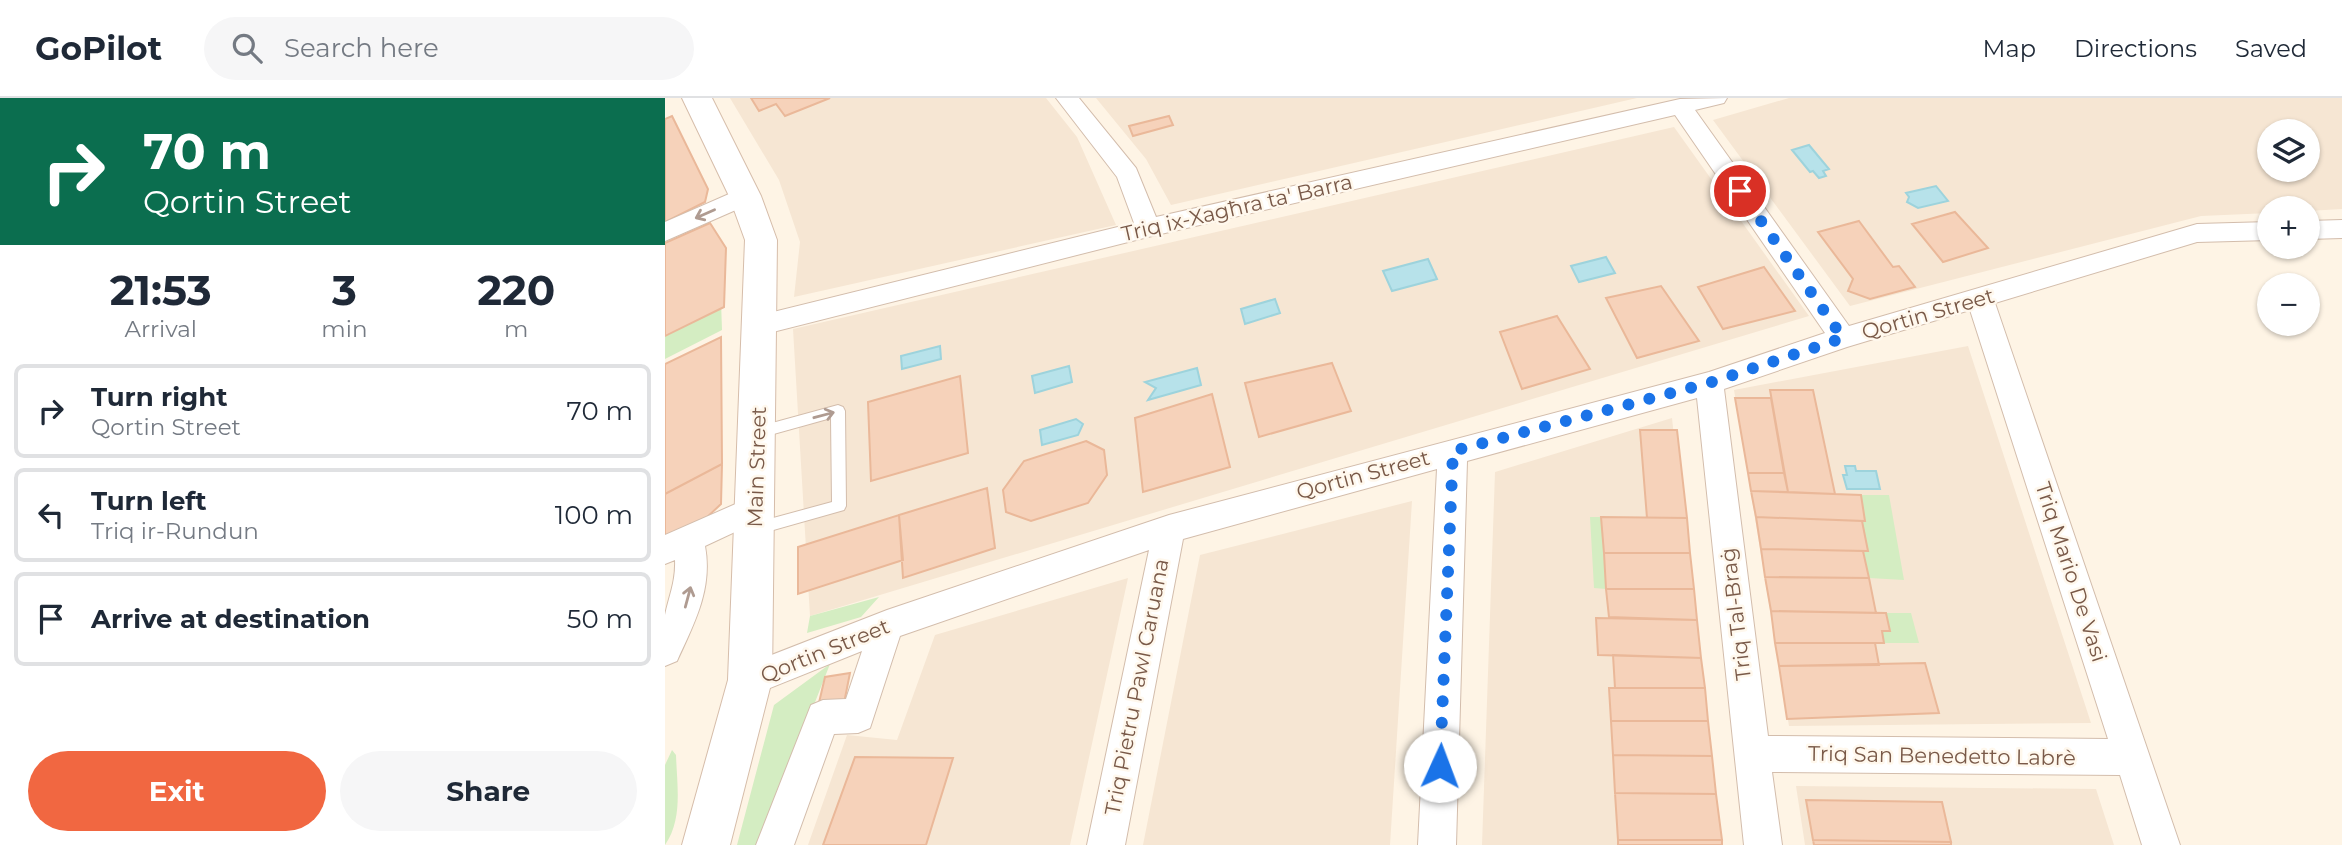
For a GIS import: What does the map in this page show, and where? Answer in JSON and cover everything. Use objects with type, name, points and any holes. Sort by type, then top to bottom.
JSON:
[{"type":"main road","name":"Main Street","points":[[697,98],[745,196],[761,240],[761,325],[750,680],[706,845]]},
{"type":"street","points":[[1067,98],[1128,174],[1148,228]]},
{"type":"street","name":"Triq ix-Xagħra ta' Barra","points":[[761,325],[1148,228],[1716,98]]},
{"type":"street","points":[[1680,106],[1843,338]]},
{"type":"street","points":[[665,232],[745,196]]},
{"type":"street","points":[[2320,230],[2342,229]]},
{"type":"street","name":"Qortin Street","points":[[750,680],[887,625],[1169,529],[1709,383],[1843,338],[2197,233],[2257,231]]},
{"type":"street","name":"Triq Mario De Vasi","points":[[1980,299],[2161,845]]},
{"type":"street","name":"Triq Tal-Braġ","points":[[1709,383],[1763,845]]},
{"type":"street","points":[[1437,845],[1453,451]]},
{"type":"street","points":[[665,650],[688,601],[693,572],[677,545],[755,519]]},
{"type":"street","name":"Triq Pietru Pawl Caruana","points":[[1106,845],[1169,529]]},
{"type":"street","points":[[775,845],[824,717],[858,716],[887,625]]},
{"type":"street","name":"Triq San Benedetto Labrè","points":[[1753,754],[2132,757]]},
{"type":"lane","points":[[755,519],[839,506],[838,411],[758,432]]},
{"type":"shaded area","points":[[730,98],[1046,98],[1077,137],[1116,225],[794,297],[800,242],[779,180]]},
{"type":"shaded area","points":[[1096,98],[1637,98],[1171,205],[1146,159]]},
{"type":"shaded area","points":[[1789,98],[2342,98],[2342,209],[2320,210],[2320,196],[2257,196],[2257,214],[2201,216],[1850,306],[1713,120]]},
{"type":"shaded area","points":[[1674,127],[1809,316],[810,616],[793,329]]},
{"type":"shaded area","points":[[1968,346],[2091,723],[1789,726],[1734,390]]},
{"type":"shaded area","points":[[1672,418],[1718,845],[1482,845],[1495,472]]},
{"type":"shaded area","points":[[1412,501],[1390,845],[1143,845],[1200,555]]},
{"type":"shaded area","points":[[1128,578],[1070,845],[808,845],[847,735],[897,740],[935,635]]},
{"type":"shaded area","points":[[1796,786],[2096,789],[2114,845],[1805,845]]},
{"type":"green space","points":[[721,301],[722,330],[665,359],[665,328]]},
{"type":"green space","points":[[1861,495],[1889,495],[1904,580],[1869,578],[1863,551],[1868,551],[1862,521],[1865,520]]},
{"type":"green space","points":[[1590,517],[1601,517],[1606,589],[1594,588]]},
{"type":"green space","points":[[879,597],[861,617],[807,633],[810,616]]},
{"type":"green space","points":[[1886,613],[1911,613],[1919,643],[1884,643],[1882,631],[1890,631]]},
{"type":"green space","points":[[830,664],[759,845],[737,845],[774,705]]},
{"type":"green space","points":[[672,750],[676,755],[678,802],[671,835],[665,845],[665,765]]},
{"type":"water","points":[[1809,145],[1829,169],[1823,171],[1826,176],[1819,178],[1813,171],[1810,172],[1792,150]]},
{"type":"water","points":[[1936,186],[1948,201],[1918,208],[1907,202],[1909,197],[1906,193]]},
{"type":"water","points":[[1606,257],[1615,273],[1579,282],[1571,266]]},
{"type":"water","points":[[1428,259],[1437,279],[1392,291],[1383,271]]},
{"type":"water","points":[[1275,299],[1280,313],[1245,324],[1241,309]]},
{"type":"water","points":[[940,346],[941,359],[902,369],[901,356]]},
{"type":"water","points":[[1069,366],[1072,382],[1035,393],[1032,376]]},
{"type":"water","points":[[1197,368],[1201,385],[1148,400],[1156,388],[1145,382]]},
{"type":"water","points":[[1076,419],[1083,424],[1078,435],[1042,445],[1040,430]]},
{"type":"water","points":[[1845,466],[1855,466],[1856,471],[1876,471],[1880,489],[1847,489],[1843,475],[1847,475]]},
{"type":"building","points":[[751,98],[830,98],[785,116],[776,104],[759,111]]},
{"type":"building","points":[[672,116],[708,189],[705,202],[665,222],[665,119]]},
{"type":"building","points":[[1169,116],[1173,125],[1133,136],[1129,126]]},
{"type":"building","points":[[1955,212],[1988,248],[1943,262],[1912,224]]},
{"type":"building","points":[[1859,221],[1893,267],[1899,266],[1915,287],[1870,299],[1848,291],[1853,279],[1818,232]]},
{"type":"building","points":[[710,223],[726,248],[724,307],[665,336],[665,243]]},
{"type":"building","points":[[1764,267],[1795,311],[1723,329],[1698,287]]},
{"type":"building","points":[[1661,286],[1699,341],[1637,358],[1606,298]]},
{"type":"building","points":[[1557,316],[1590,369],[1522,389],[1500,332]]},
{"type":"building","points":[[721,337],[722,464],[665,494],[665,364]]},
{"type":"building","points":[[1332,363],[1351,411],[1259,437],[1245,383]]},
{"type":"building","points":[[960,376],[968,453],[871,481],[868,402]]},
{"type":"building","points":[[1770,390],[1813,390],[1835,494],[1788,492]]},
{"type":"building","points":[[1212,394],[1230,467],[1143,492],[1135,418]]},
{"type":"building","points":[[1735,398],[1771,398],[1784,473],[1748,473]]},
{"type":"building","points":[[1640,430],[1677,430],[1687,518],[1647,518]]},
{"type":"building","points":[[1086,441],[1104,450],[1107,475],[1088,503],[1031,521],[1006,512],[1003,490],[1024,461]]},
{"type":"building","points":[[722,464],[721,504],[703,521],[665,538],[665,494]]},
{"type":"building","points":[[1748,473],[1784,473],[1788,492],[1751,491]]},
{"type":"building","points":[[987,488],[995,548],[903,578],[899,515]]},
{"type":"building","points":[[1751,491],[1861,495],[1865,521],[1756,517]]},
{"type":"building","points":[[899,515],[903,560],[798,594],[798,547]]},
{"type":"building","points":[[1601,517],[1687,518],[1690,553],[1604,553]]},
{"type":"building","points":[[1756,517],[1862,521],[1868,551],[1761,549]]},
{"type":"building","points":[[1761,549],[1863,551],[1869,578],[1765,577]]},
{"type":"building","points":[[1604,553],[1690,553],[1694,589],[1606,589]]},
{"type":"building","points":[[1765,577],[1869,578],[1876,613],[1771,611]]},
{"type":"building","points":[[1606,589],[1694,589],[1697,620],[1609,617]]},
{"type":"building","points":[[1771,611],[1886,613],[1890,631],[1882,631],[1884,643],[1775,643]]},
{"type":"building","points":[[1596,618],[1697,620],[1701,658],[1598,655]]},
{"type":"building","points":[[1775,643],[1875,643],[1879,665],[1779,666]]},
{"type":"building","points":[[1613,655],[1701,658],[1705,688],[1615,688]]},
{"type":"building","points":[[1925,663],[1939,713],[1787,719],[1779,666]]},
{"type":"building","points":[[850,673],[844,703],[818,707],[825,677]]},
{"type":"building","points":[[1609,688],[1705,688],[1708,721],[1611,721]]},
{"type":"building","points":[[1611,721],[1708,721],[1712,756],[1613,755]]},
{"type":"building","points":[[1613,755],[1712,756],[1716,794],[1615,793]]},
{"type":"building","points":[[855,757],[953,758],[926,845],[823,845]]},
{"type":"building","points":[[1615,793],[1716,794],[1722,840],[1618,840]]},
{"type":"building","points":[[1806,800],[1942,802],[1951,842],[1813,840]]},
{"type":"building","points":[[1618,840],[1722,840],[1722,845],[1618,845]]},
{"type":"building","points":[[1813,840],[1951,842],[1951,845],[1814,845]]},
{"type":"route","points":[[1440,766],[1453,451],[1709,383],[1843,338],[1740,191]]}]
